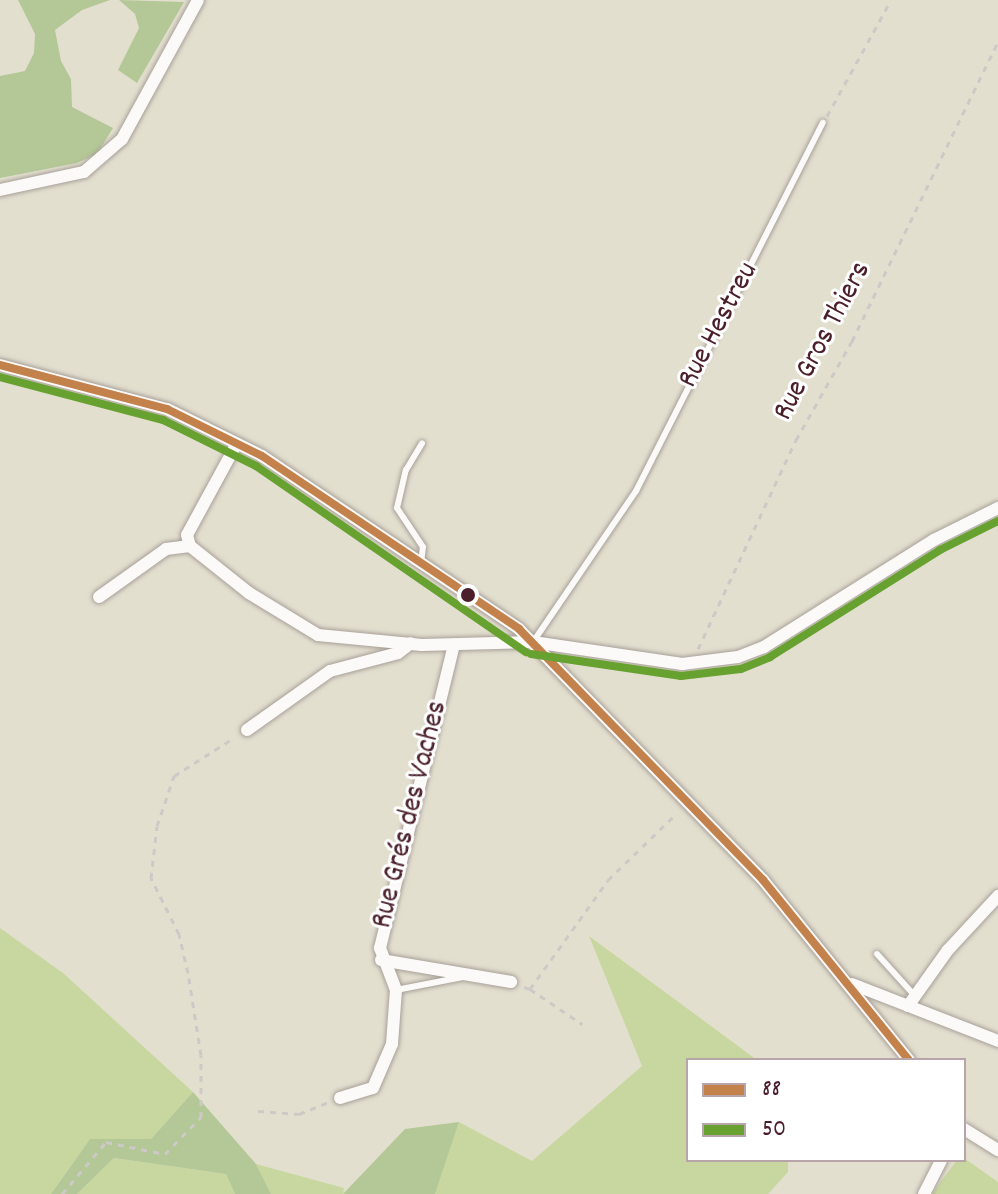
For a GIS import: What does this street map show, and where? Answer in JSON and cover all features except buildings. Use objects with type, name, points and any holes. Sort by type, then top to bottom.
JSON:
[{"type":"street","points":[[0,190],[84,172],[122,139],[198,0]]},
{"type":"street","points":[[0,365],[167,409],[262,456],[533,642],[688,802],[852,984],[908,1058]]},
{"type":"street","points":[[236,445],[187,535],[190,546],[249,593],[318,635],[411,643],[533,642],[692,664],[738,657],[764,647],[934,540],[998,508]]},
{"type":"street","points":[[99,597],[166,549],[190,546]]},
{"type":"street","points":[[247,730],[330,671],[398,653],[411,643]]},
{"type":"street","name":"Rue Grés des Vaches","points":[[396,990],[381,960],[454,645]]},
{"type":"street","points":[[911,1001],[998,896]]},
{"type":"street","points":[[381,960],[511,982]]},
{"type":"street","points":[[852,984],[911,1001],[998,1041]]},
{"type":"street","points":[[340,1098],[373,1088],[392,1044],[396,990]]},
{"type":"street","points":[[966,1130],[998,1150]]},
{"type":"street","points":[[924,1194],[940,1162]]},
{"type":"lane","name":"Rue Hestreu","points":[[533,642],[636,491],[823,123]]},
{"type":"lane","points":[[418,562],[423,547],[397,508],[406,470],[422,443]]},
{"type":"lane","points":[[877,954],[911,1001]]},
{"type":"lane","points":[[396,990],[466,975]]},
{"type":"path","points":[[823,123],[891,0]]},
{"type":"path","name":"Rue Gros Thiers","points":[[692,664],[796,440],[852,341],[998,41]]},
{"type":"path","points":[[62,1194],[106,1142],[165,1154],[201,1117],[201,1055],[188,973],[179,934],[151,878],[157,826],[174,776],[247,730]]},
{"type":"path","points":[[530,989],[608,880],[688,802]]},
{"type":"path","points":[[511,982],[530,989],[582,1024]]},
{"type":"path","points":[[258,1111],[299,1114],[340,1098]]},
{"type":"green space","points":[[18,0],[110,0],[82,10],[55,30],[61,61],[71,79],[72,107],[113,128],[97,154],[77,163],[0,178],[0,76],[25,71],[34,53],[35,34]]},
{"type":"green space","points":[[119,0],[184,2],[137,83],[118,70],[139,28],[135,14]]},
{"type":"green space","points":[[0,928],[63,973],[193,1092],[151,1139],[90,1139],[51,1194],[0,1194]]},
{"type":"green space","points":[[589,936],[754,1058],[686,1058],[686,1162],[788,1162],[788,1172],[768,1194],[435,1194],[459,1122],[532,1161],[642,1066]]},
{"type":"green space","points":[[193,1092],[256,1164],[271,1194],[235,1194],[226,1174],[114,1158],[77,1194],[51,1194],[90,1139],[151,1139]]},
{"type":"green space","points":[[459,1122],[435,1194],[343,1194],[405,1129]]},
{"type":"green space","points":[[114,1158],[226,1174],[235,1194],[77,1194]]},
{"type":"green space","points":[[966,1159],[998,1182],[998,1194],[932,1194],[956,1162],[966,1162]]},
{"type":"green space","points":[[256,1164],[344,1188],[343,1194],[271,1194]]},
{"type":"transit line","name":"88","points":[[0,365],[167,409],[262,456],[519,629],[763,880],[907,1058]]},
{"type":"transit line","name":"50","points":[[0,377],[163,420],[256,466],[526,652]]},
{"type":"transit line","name":"50","points":[[531,654],[681,676],[741,669],[770,657],[940,550],[998,521]]}]
